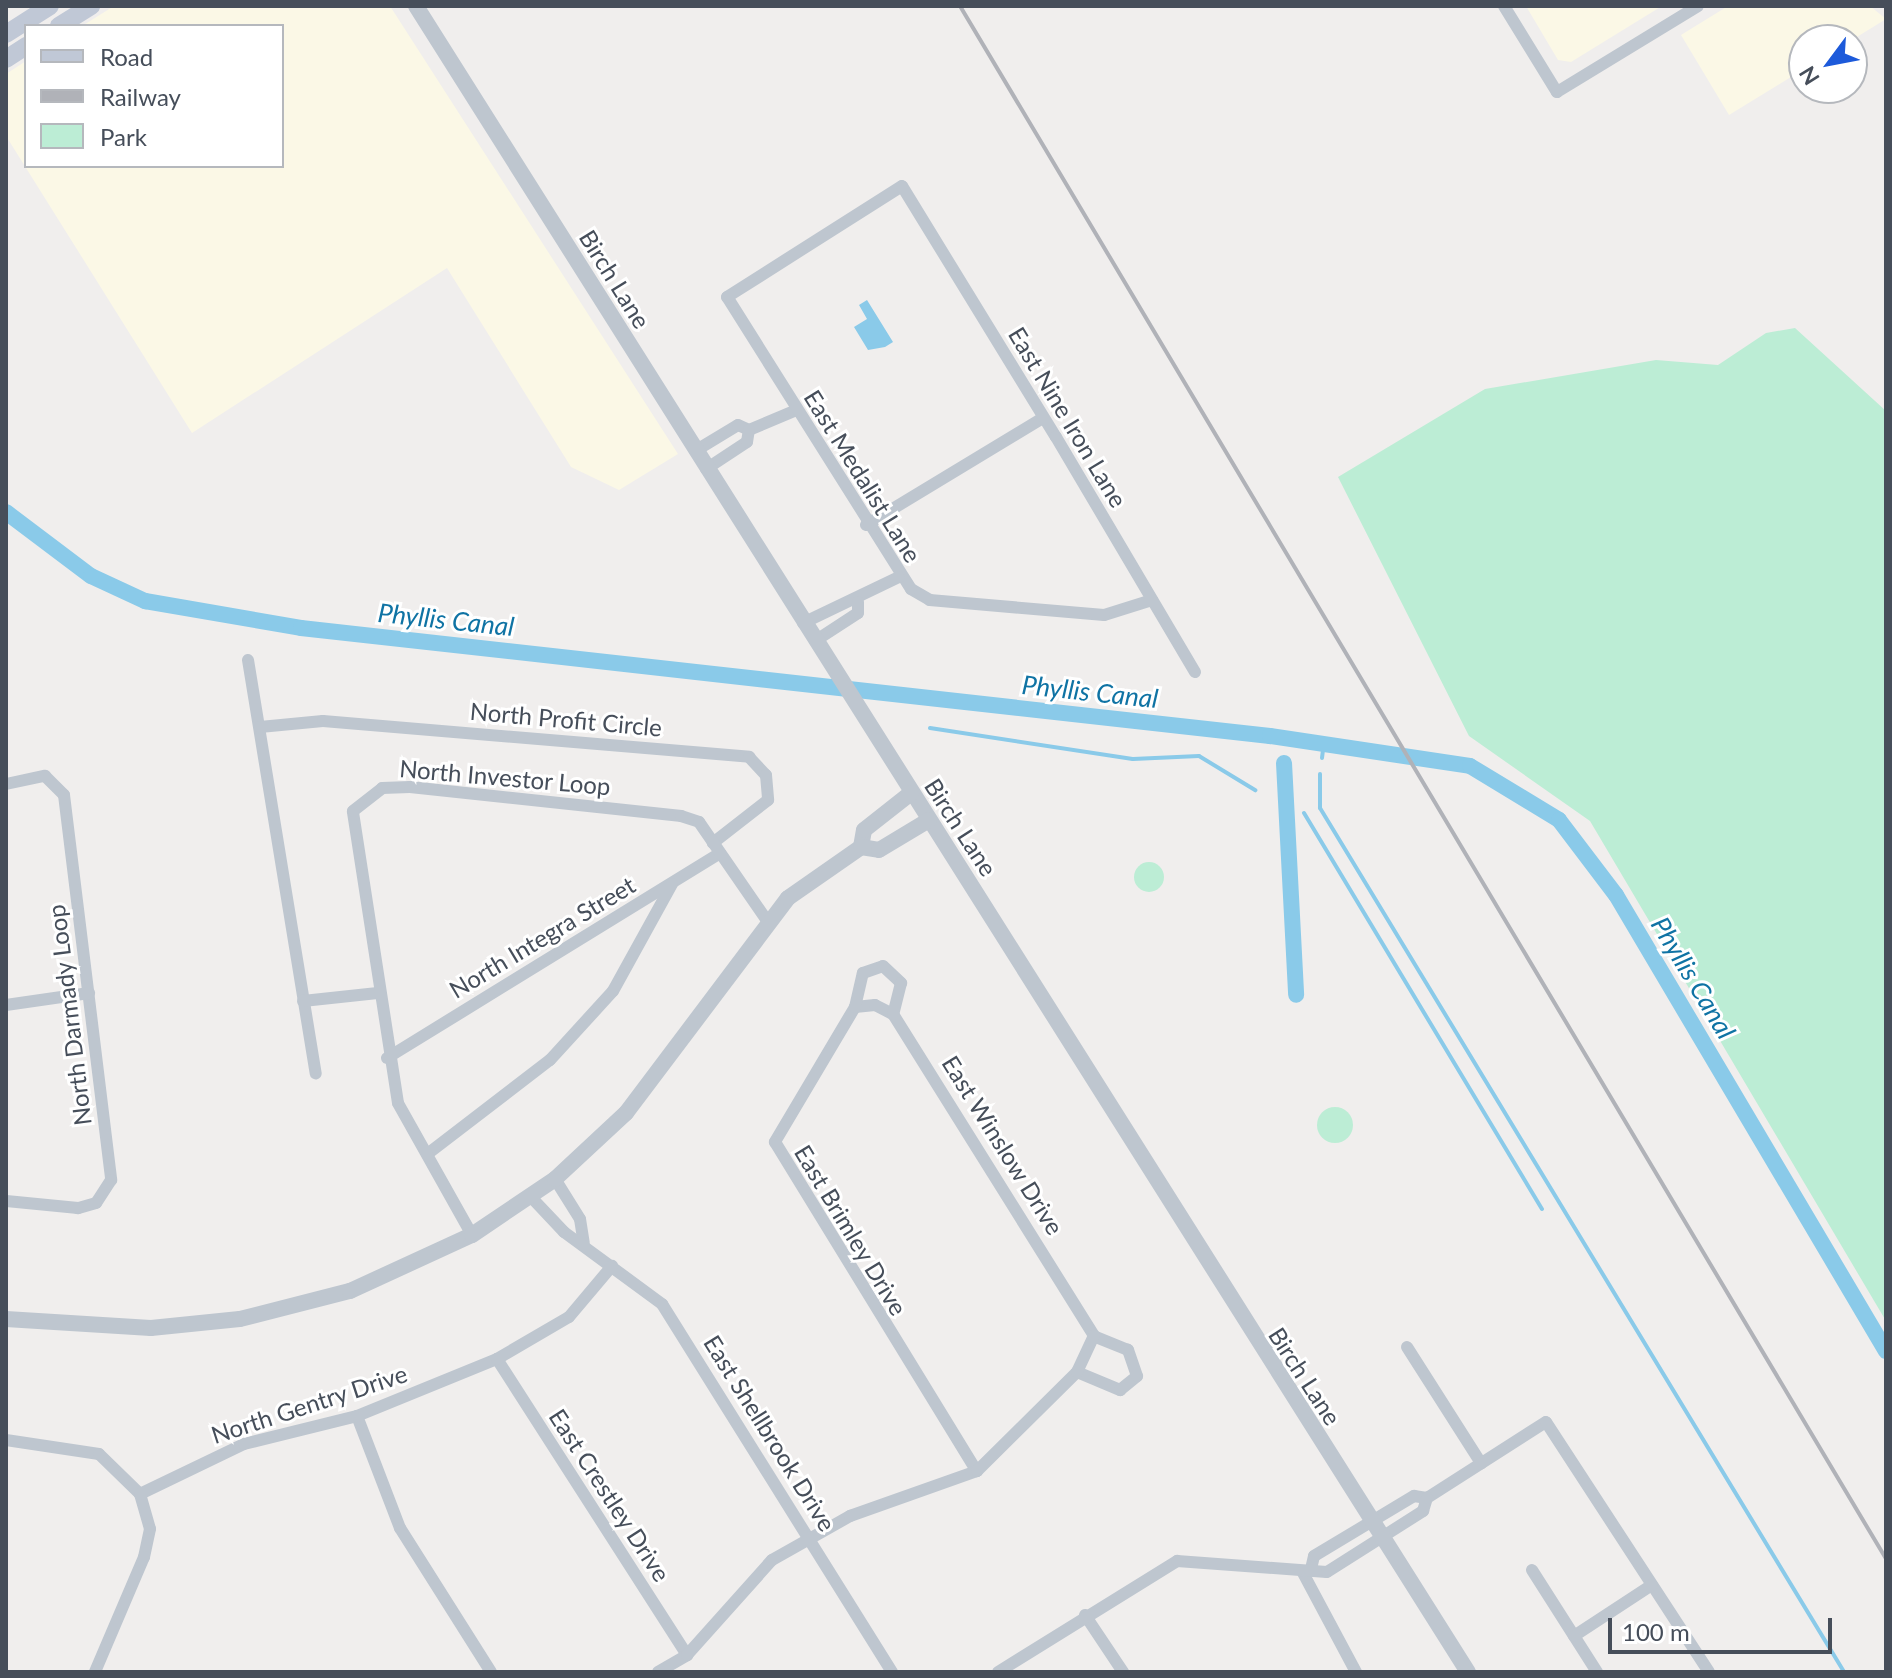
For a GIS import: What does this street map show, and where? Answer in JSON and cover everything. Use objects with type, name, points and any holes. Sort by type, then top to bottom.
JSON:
[{"type":"main road","points":[[6,34],[50,6]]},
{"type":"main road","points":[[62,24],[91,6]]},
{"type":"main road","points":[[6,59],[24,47]]},
{"type":"street","name":"Birch Lane","points":[[416,6],[1468,1672]]},
{"type":"street","points":[[1504,6],[1557,92],[1698,6]]},
{"type":"street","name":"East Medalist Lane","points":[[902,186],[727,297],[794,411],[899,577],[930,600],[1104,615],[1152,600]]},
{"type":"street","name":"East Nine Iron Lane","points":[[902,186],[1195,672]]},
{"type":"street","points":[[695,451],[738,425],[749,430],[794,411]]},
{"type":"street","points":[[866,525],[1043,418]]},
{"type":"street","points":[[706,469],[747,442],[749,430]]},
{"type":"street","points":[[858,602],[899,577]]},
{"type":"street","points":[[803,623],[849,597],[858,602]]},
{"type":"street","points":[[815,641],[858,613],[858,602]]},
{"type":"street","points":[[248,660],[316,1073]]},
{"type":"street","name":"North Profit Circle","points":[[260,727],[323,721],[749,757],[766,775],[768,800],[716,848]]},
{"type":"street","name":"North Darmady Loop","points":[[6,784],[45,776],[64,795],[110,1188],[96,1203],[78,1208],[6,1201]]},
{"type":"street","name":"North Investor Loop","points":[[472,1235],[430,1152],[398,1103],[387,1058],[351,833],[353,811],[382,788],[681,816],[699,822],[768,922]]},
{"type":"street","points":[[861,847],[864,830],[911,793]]},
{"type":"street","points":[[6,1319],[151,1328],[240,1319],[350,1291],[472,1235],[555,1179],[660,1076],[788,898],[861,847],[879,850],[929,820]]},
{"type":"street","name":"North Integra Street","points":[[387,1058],[672,884],[716,848]]},
{"type":"street","points":[[430,1152],[538,1070],[613,991],[672,884]]},
{"type":"street","points":[[877,965],[901,983],[893,1014],[875,1005],[855,1007],[859,980],[877,965]]},
{"type":"street","points":[[6,1005],[89,993]]},
{"type":"street","points":[[303,1001],[378,993]]},
{"type":"street","name":"East Brimley Drive","points":[[855,1007],[775,1142],[977,1471]]},
{"type":"street","name":"East Winslow Drive","points":[[893,1014],[1094,1336]]},
{"type":"street","points":[[555,1179],[580,1219],[584,1243]]},
{"type":"street","name":"East Shellbrook Drive","points":[[531,1197],[662,1304],[892,1672]]},
{"type":"street","name":"North Gentry Drive","points":[[140,1494],[244,1444],[357,1416],[497,1359],[569,1317],[612,1266]]},
{"type":"street","points":[[658,1672],[687,1655],[746,1581],[811,1538],[977,1471],[1077,1372],[1094,1336],[1128,1350],[1137,1376],[1120,1390],[1077,1372]]},
{"type":"street","points":[[1407,1347],[1481,1463]]},
{"type":"street","name":"East Crestley Drive","points":[[497,1359],[687,1655]]},
{"type":"street","points":[[357,1416],[400,1528],[491,1672]]},
{"type":"street","points":[[998,1672],[1085,1615],[1177,1561],[1327,1572],[1423,1511],[1427,1498],[1546,1422],[1709,1672]]},
{"type":"street","points":[[6,1440],[99,1454],[140,1494],[150,1529],[144,1557],[95,1672]]},
{"type":"street","points":[[1307,1570],[1314,1556],[1371,1521],[1414,1496],[1427,1498]]},
{"type":"street","points":[[1307,1570],[1356,1672]]},
{"type":"street","points":[[1532,1570],[1597,1672]]},
{"type":"street","points":[[1574,1636],[1652,1585]]},
{"type":"street","points":[[1085,1615],[1123,1672]]},
{"type":"shaded area","points":[[114,6],[390,6],[678,454],[619,490],[571,467],[447,268],[192,433],[26,168],[284,168],[284,24],[85,24]]},
{"type":"shaded area","points":[[1526,6],[1662,6],[1571,62],[1558,60]]},
{"type":"shaded area","points":[[1728,6],[1870,6],[1886,19],[1868,30],[1868,24],[1788,24],[1788,79],[1729,115],[1681,35]]},
{"type":"shaded area","points":[[24,62],[24,165],[6,136],[6,74]]},
{"type":"green space","points":[[1795,328],[1886,411],[1886,1321],[1590,821],[1469,736],[1338,477],[1485,389],[1656,360],[1718,365],[1766,333]]},
{"type":"green space","points":[[1149,862],[1160,866],[1164,877],[1160,888],[1149,892],[1138,888],[1134,877],[1138,866]]},
{"type":"green space","points":[[1335,1107],[1348,1112],[1353,1125],[1348,1138],[1335,1143],[1322,1138],[1317,1125],[1322,1112]]},
{"type":"water","points":[[867,300],[893,342],[885,347],[868,350],[854,327],[867,319],[859,305]]},
{"type":"waterway","name":"Phyllis Canal","points":[[6,512],[91,576],[145,601],[301,628],[1270,736],[1470,766],[1559,820],[1616,895],[1886,1351]]},
{"type":"waterway","points":[[930,728],[1133,759],[1199,756],[1255,790]]},
{"type":"waterway","points":[[1322,758],[1324,742]]},
{"type":"waterway","points":[[1284,763],[1296,995]]},
{"type":"waterway","points":[[1320,774],[1320,808],[1844,1672]]},
{"type":"waterway","points":[[1304,813],[1542,1209]]},
{"type":"railway","points":[[960,6],[1886,1559]]}]
